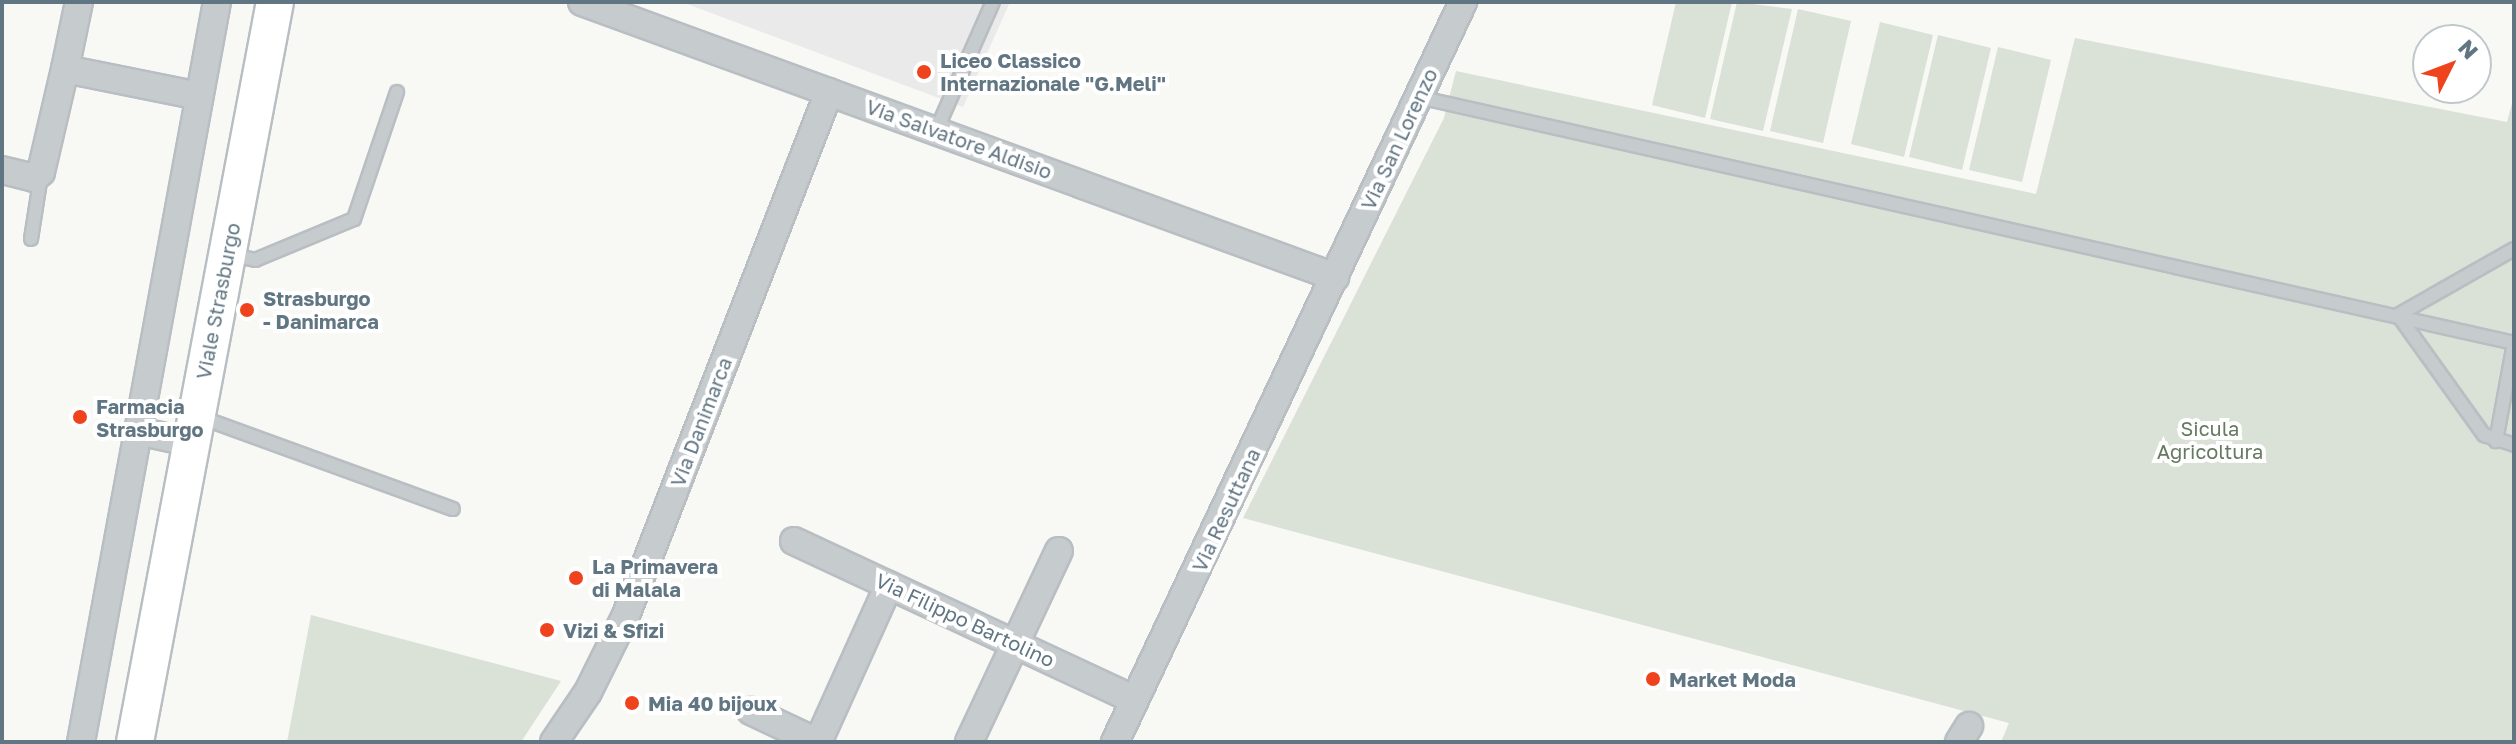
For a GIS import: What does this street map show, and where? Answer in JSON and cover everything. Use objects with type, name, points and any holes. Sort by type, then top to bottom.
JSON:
[{"type":"street","points":[[2,170],[34,178],[41,172],[80,2]]},
{"type":"street","points":[[81,742],[217,2]]},
{"type":"street","name":"Viale Strasburgo","points":[[135,742],[275,2]]},
{"type":"street","name":"Via Salvatore Aldisio","points":[[582,2],[1335,277]]},
{"type":"street","name":"Via San Lorenzo","points":[[1335,277],[1463,2]]},
{"type":"street","points":[[65,69],[199,96]]},
{"type":"street","name":"Via Danimarca","points":[[554,742],[588,692],[626,615],[829,92]]},
{"type":"street","name":"Via Resuttana","points":[[1115,742],[1335,277]]},
{"type":"street","points":[[138,431],[194,429]]},
{"type":"street","name":"Via Filippo Bartolino","points":[[794,541],[1135,700]]},
{"type":"street","points":[[969,742],[1059,551]]},
{"type":"street","points":[[751,711],[817,742],[889,585]]},
{"type":"lane","points":[[936,131],[993,2]]},
{"type":"lane","points":[[227,254],[255,260],[354,219],[397,92]]},
{"type":"lane","points":[[1418,97],[2514,343],[2496,441]]},
{"type":"lane","points":[[31,239],[43,185],[41,172]]},
{"type":"lane","points":[[2398,315],[2514,249]]},
{"type":"lane","points":[[2398,315],[2484,435],[2514,445]]},
{"type":"lane","points":[[194,429],[453,509]]},
{"type":"shaded area","name":"Liceo Classico Internazionale \"G.Meli\"","points":[[682,2],[1010,2],[963,107]]},
{"type":"green space","points":[[1676,2],[1732,2],[1705,118],[1652,105]]},
{"type":"green space","points":[[1737,2],[1792,9],[1763,131],[1710,119]]},
{"type":"green space","points":[[1798,9],[1851,21],[1823,143],[1770,131]]},
{"type":"green space","points":[[1880,22],[1933,35],[1904,157],[1851,144]]},
{"type":"green space","points":[[1938,35],[1991,48],[1962,170],[1909,157]]},
{"type":"green space","name":"Sicula Agricoltura","points":[[2075,38],[2507,122],[2514,96],[2514,742],[2001,742],[2009,723],[1243,518],[1444,118],[1456,71],[2036,194]]},
{"type":"green space","points":[[1998,47],[2051,60],[2022,182],[1969,170]]},
{"type":"green space","points":[[311,615],[561,681],[521,742],[287,742]]},
{"type":"place","name":"Liceo Classico Internazionale \"G.Meli\"","points":[[924,72]]},
{"type":"place","name":"Strasburgo - Danimarca","points":[[247,310]]},
{"type":"place","name":"Farmacia Strasburgo","points":[[80,417]]},
{"type":"place","name":"La Primavera di Malala","points":[[576,578]]},
{"type":"place","name":"Vizi & Sfizi","points":[[547,630]]},
{"type":"place","name":"Market Moda","points":[[1653,679]]},
{"type":"place","name":"Mia 40 bijoux","points":[[632,703]]}]
